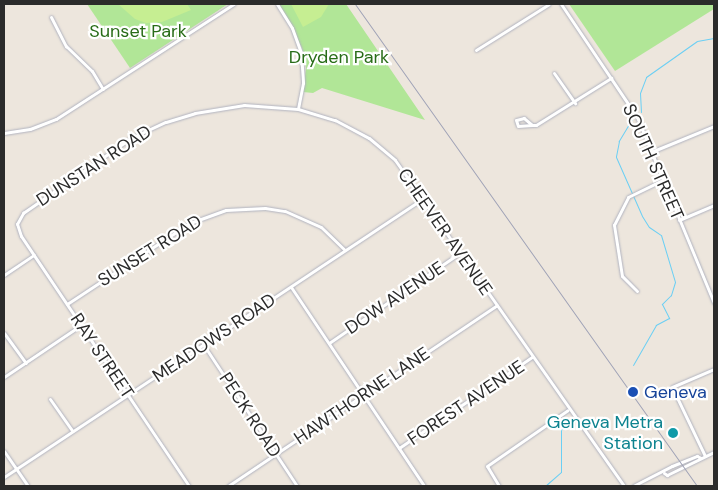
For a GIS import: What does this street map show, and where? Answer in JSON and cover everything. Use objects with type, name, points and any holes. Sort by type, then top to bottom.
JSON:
[{"type":"street","points":[[4,134],[48,123],[104,89],[234,4]]},
{"type":"street","points":[[277,4],[292,28],[301,53],[303,83],[298,109]]},
{"type":"street","points":[[476,50],[548,4]]},
{"type":"street","name":"SOUTH STREET","points":[[561,4],[637,117],[714,303]]},
{"type":"street","points":[[51,17],[66,46],[92,71],[104,89]]},
{"type":"street","points":[[554,73],[575,103]]},
{"type":"street","points":[[532,125],[521,118],[516,120],[518,126],[532,125],[575,103],[611,78]]},
{"type":"street","name":"DUNSTAN ROAD","points":[[17,224],[23,212],[131,138],[166,122],[195,113],[244,105],[298,109]]},
{"type":"street","name":"CHEEVER AVENUE","points":[[298,109],[335,120],[369,138],[395,160],[424,198],[568,410],[624,486]]},
{"type":"street","points":[[651,152],[714,126]]},
{"type":"street","points":[[637,291],[622,276],[615,247],[614,225],[624,201],[635,191],[662,180]]},
{"type":"street","name":"MEADOWS ROAD","points":[[4,477],[424,198]]},
{"type":"street","points":[[679,220],[714,205]]},
{"type":"street","name":"SUNSET ROAD","points":[[67,304],[190,223],[226,210],[265,208],[285,211],[321,227],[344,250]]},
{"type":"street","name":"RAY STREET","points":[[17,224],[34,255],[189,486]]},
{"type":"street","name":"DOW AVENUE","points":[[329,343],[461,252]]},
{"type":"street","points":[[4,275],[34,255]]},
{"type":"street","points":[[708,288],[714,286]]},
{"type":"street","points":[[290,287],[424,486]]},
{"type":"street","name":"HAWTHORNE LANE","points":[[228,486],[497,305]]},
{"type":"street","points":[[4,377],[82,325]]},
{"type":"street","points":[[4,334],[26,363]]},
{"type":"street","name":"PECK ROAD","points":[[203,344],[297,486]]},
{"type":"street","name":"FOREST AVENUE","points":[[399,448],[532,357]]},
{"type":"street","points":[[703,457],[672,387],[714,369]]},
{"type":"street","points":[[50,399],[72,431]]},
{"type":"street","points":[[499,486],[487,466],[568,410]]},
{"type":"street","points":[[4,451],[28,486]]},
{"type":"street","points":[[664,472],[667,475],[714,452]]},
{"type":"street","points":[[633,486],[664,472],[672,466],[697,456],[703,457]]},
{"type":"green space","name":"Sunset Park","points":[[87,4],[228,4],[130,68]]},
{"type":"green space","points":[[118,4],[187,4],[191,10],[162,22],[146,23],[135,19]]},
{"type":"green space","name":"Dryden Park","points":[[279,4],[346,4],[425,120],[322,88],[313,93],[303,92],[306,68],[302,48]]},
{"type":"green space","points":[[291,4],[329,4],[321,17],[303,27]]},
{"type":"green space","points":[[569,4],[714,4],[714,9],[615,71]]},
{"type":"waterway","points":[[641,112],[640,93],[646,77],[697,41],[714,38]]},
{"type":"waterway","points":[[632,119],[619,141],[616,157],[642,216],[649,227],[661,235],[675,282],[671,295],[662,304],[669,318],[656,325],[633,365]]},
{"type":"waterway","points":[[545,486],[561,472],[561,430],[569,418]]},
{"type":"railway","points":[[355,4],[697,486]]},
{"type":"place","name":"Geneva","points":[[633,392]]},
{"type":"place","name":"Geneva Metra Station","points":[[673,433]]}]
